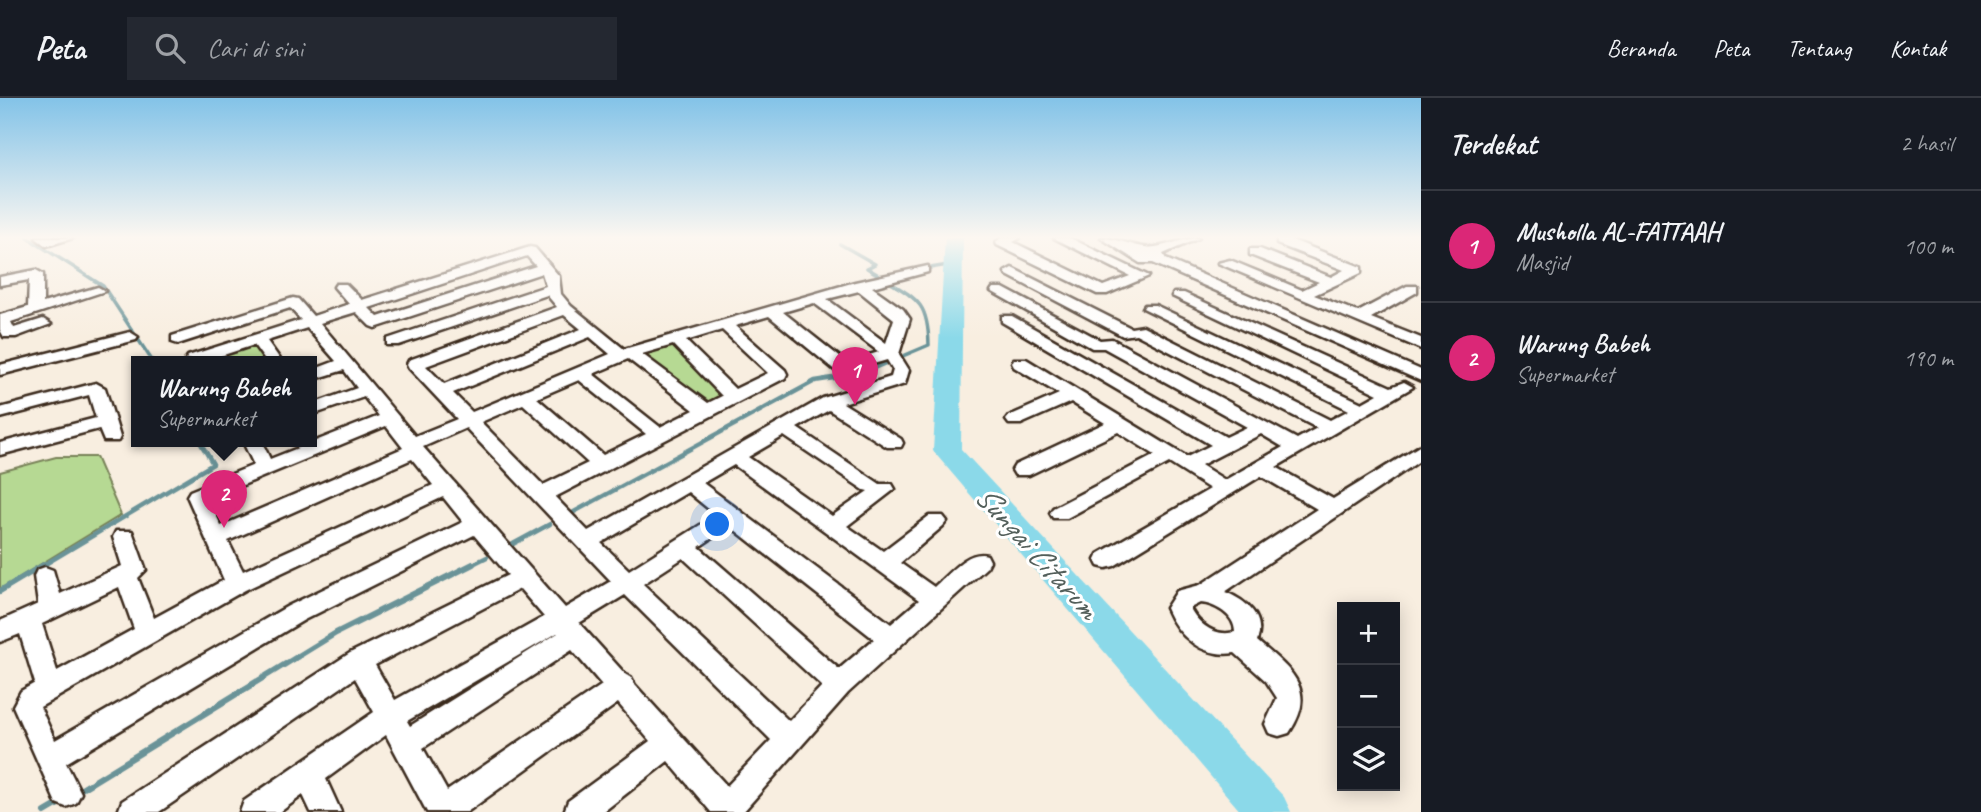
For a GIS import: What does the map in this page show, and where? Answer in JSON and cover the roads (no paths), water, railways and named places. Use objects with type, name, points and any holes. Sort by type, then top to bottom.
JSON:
[{"type":"street","points":[[206,356],[457,271]]},
{"type":"street","points":[[375,323],[532,271]]},
{"type":"street","points":[[548,271],[552,276],[556,300],[591,331],[706,410]]},
{"type":"street","points":[[215,538],[467,420],[626,354],[914,271]]},
{"type":"street","points":[[1062,271],[1102,291],[1142,276],[1132,271]]},
{"type":"street","points":[[1067,274],[1074,271]]},
{"type":"street","points":[[1189,271],[1421,376]]},
{"type":"street","points":[[1237,271],[1303,295],[1421,344]]},
{"type":"street","points":[[1308,271],[1332,282]]},
{"type":"street","points":[[1303,295],[1353,271]]},
{"type":"street","points":[[1012,272],[1142,324],[1331,428]]},
{"type":"street","points":[[0,281],[36,274],[35,309]]},
{"type":"street","points":[[860,285],[901,315],[891,354]]},
{"type":"street","points":[[341,288],[539,496],[791,741]]},
{"type":"street","points":[[393,342],[554,288]]},
{"type":"street","points":[[1359,318],[1412,289]]},
{"type":"street","points":[[43,324],[10,334],[1,319],[98,290]]},
{"type":"street","points":[[998,292],[1298,447]]},
{"type":"street","points":[[1070,356],[1142,324],[1185,294],[1398,391],[1261,467],[1106,560]]},
{"type":"street","points":[[586,542],[829,402],[899,380],[901,370],[891,354],[816,298]]},
{"type":"street","points":[[192,356],[175,335],[293,302],[347,363],[477,524],[565,626],[622,685],[725,810],[791,741],[839,685],[979,561]]},
{"type":"street","points":[[415,364],[566,309]]},
{"type":"street","points":[[772,312],[843,368],[891,354]]},
{"type":"street","points":[[1142,324],[1169,317],[1363,410]]},
{"type":"street","points":[[1007,319],[1225,445]]},
{"type":"street","points":[[539,496],[779,374],[726,325]]},
{"type":"street","points":[[440,392],[591,331]]},
{"type":"street","points":[[0,370],[130,337]]},
{"type":"street","points":[[257,338],[270,356]]},
{"type":"street","points":[[677,339],[732,396]]},
{"type":"street","points":[[317,373],[347,363]]},
{"type":"street","points":[[1020,363],[1225,489]]},
{"type":"street","points":[[581,373],[658,434]]},
{"type":"street","points":[[0,413],[96,388],[109,429],[0,449]]},
{"type":"street","points":[[865,424],[868,389]]},
{"type":"street","points":[[317,408],[367,390]]},
{"type":"street","points":[[1015,420],[1072,395]]},
{"type":"street","points":[[525,396],[601,464]]},
{"type":"street","points":[[829,402],[894,443]]},
{"type":"street","points":[[317,446],[389,418]]},
{"type":"street","points":[[1022,470],[1119,424]]},
{"type":"street","points":[[1060,513],[1178,460],[1225,445],[1261,427]]},
{"type":"street","points":[[783,428],[878,487],[831,527]]},
{"type":"street","points":[[255,447],[265,467]]},
{"type":"street","points":[[237,584],[197,496],[316,447]]},
{"type":"street","points":[[1204,594],[1421,451]]},
{"type":"street","points":[[735,457],[933,599]]},
{"type":"street","points":[[1261,467],[1333,509]]},
{"type":"street","points":[[689,483],[892,639]]},
{"type":"street","points":[[66,793],[26,706],[30,699],[237,584],[447,487]]},
{"type":"street","points":[[406,744],[565,626],[730,516]]},
{"type":"street","points":[[883,564],[936,521]]},
{"type":"street","points":[[49,758],[296,613],[477,524]]},
{"type":"street","points":[[0,632],[135,570],[124,537]]},
{"type":"street","points":[[684,546],[839,685]]},
{"type":"street","points":[[45,576],[51,609]]},
{"type":"street","points":[[126,576],[148,634]]},
{"type":"street","points":[[133,812],[359,661],[524,577]]},
{"type":"street","points":[[1204,594],[1226,601],[1243,616],[1249,632],[1240,642],[1231,644],[1207,639],[1186,625],[1178,608],[1180,601],[1186,596],[1204,594]]},
{"type":"street","points":[[28,619],[49,687]]},
{"type":"street","points":[[255,812],[389,717],[565,626]]},
{"type":"street","points":[[1240,642],[1278,678],[1290,694],[1289,708],[1279,724]]},
{"type":"street","points":[[359,661],[442,812],[622,685]]},
{"type":"street","points":[[579,812],[670,742]]},
{"type":"street","points":[[309,775],[326,812]]},
{"type":"waterway","points":[[80,271],[103,286],[149,356]]},
{"type":"waterway","points":[[873,271],[882,277]]},
{"type":"waterway","name":"Sungai Citarum","points":[[953,271],[947,451],[1269,812]]},
{"type":"waterway","points":[[886,280],[914,299],[920,305],[926,320],[929,345],[903,356]]},
{"type":"waterway","points":[[824,379],[866,372],[887,363]]},
{"type":"waterway","points":[[574,512],[815,381],[834,378]]},
{"type":"waterway","points":[[42,566],[213,464],[203,447]]},
{"type":"waterway","points":[[513,544],[550,524]]},
{"type":"waterway","points":[[473,564],[487,557]]},
{"type":"waterway","points":[[0,591],[45,564]]},
{"type":"waterway","points":[[75,793],[336,633],[473,564]]},
{"type":"waterway","points":[[469,566],[473,564]]},
{"type":"waterway","points":[[45,812],[62,802]]},
{"type":"place","name":"Musholla AL-FATTAAH","points":[[855,405]]},
{"type":"place","name":"Warung Babeh","points":[[224,528]]}]
